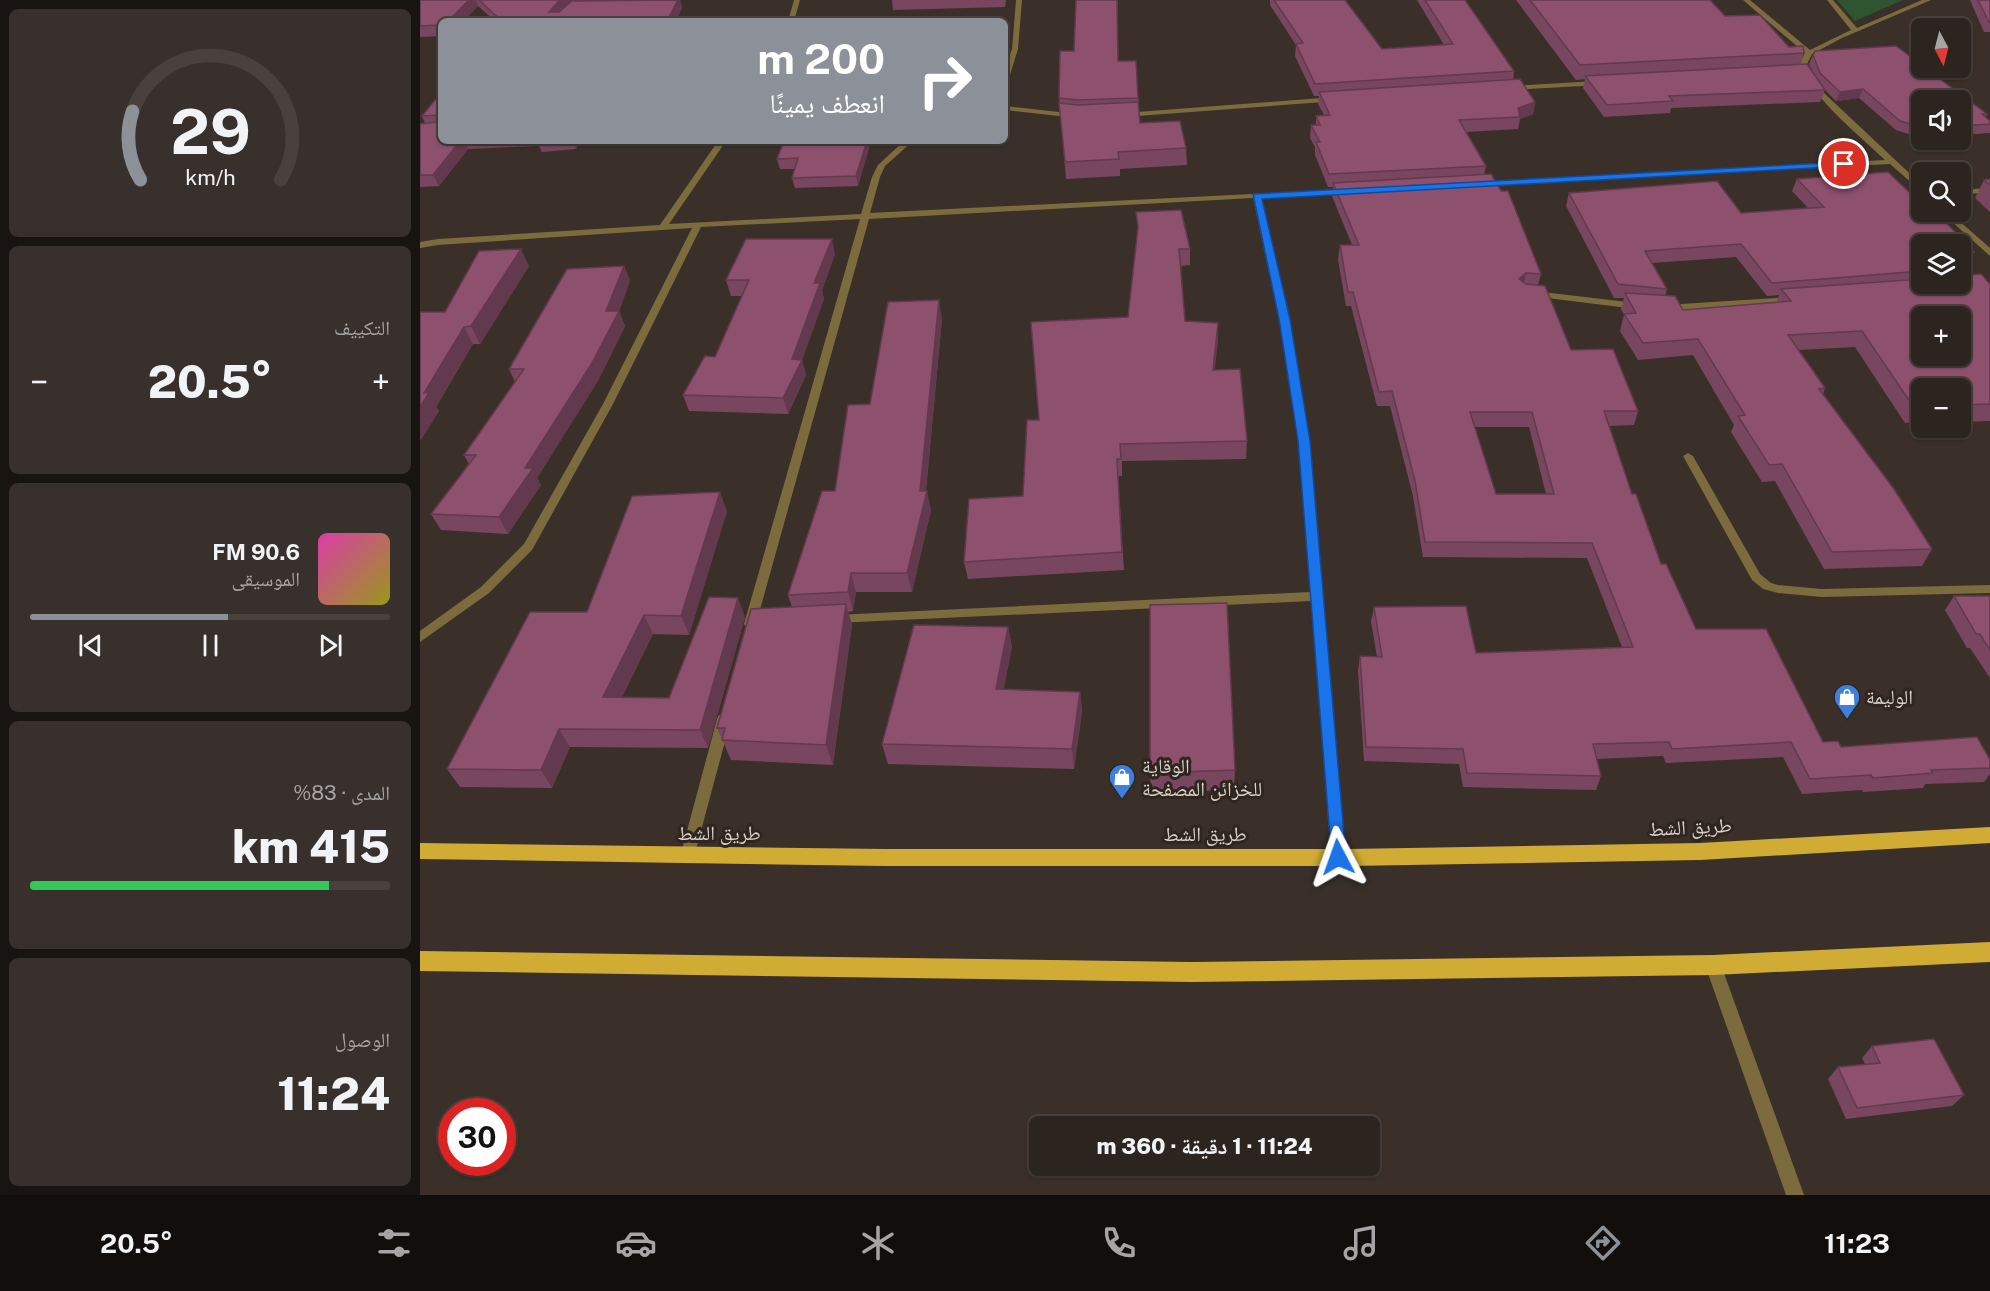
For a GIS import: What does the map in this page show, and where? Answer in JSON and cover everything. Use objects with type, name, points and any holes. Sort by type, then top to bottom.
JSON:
[{"type":"highway","name":"طريق الشط","points":[[420,851],[687,857],[1338,857],[1663,853],[1990,835]]},
{"type":"highway","points":[[420,961],[1191,972],[1713,966],[1990,952]]},
{"type":"street","points":[[792,18],[797,0]]},
{"type":"street","points":[[1008,69],[1015,49],[1019,0]]},
{"type":"street","points":[[1746,0],[1809,53]]},
{"type":"street","points":[[1830,0],[1856,31]]},
{"type":"street","points":[[1911,180],[1821,95],[1805,72],[1803,64],[1809,53],[1928,0]]},
{"type":"street","points":[[1794,72],[1805,72]]},
{"type":"street","points":[[1497,89],[1611,82]]},
{"type":"street","points":[[1117,116],[1348,98]]},
{"type":"street","points":[[1008,108],[1087,116]]},
{"type":"street","points":[[663,227],[720,144]]},
{"type":"street","points":[[753,627],[864,218],[882,165],[906,144]]},
{"type":"street","points":[[1472,184],[1891,162]]},
{"type":"street","points":[[1971,192],[1990,190]]},
{"type":"street","points":[[420,245],[663,227],[1352,191]]},
{"type":"street","points":[[1257,196],[1295,374],[1304,441],[1338,857]]},
{"type":"street","points":[[1956,222],[1990,253]]},
{"type":"street","points":[[420,637],[485,590],[528,547],[608,404],[698,225]]},
{"type":"street","points":[[1523,293],[1557,294],[1645,308]]},
{"type":"street","points":[[1657,308],[1803,299]]},
{"type":"street","points":[[1688,456],[1756,577],[1767,585],[1779,589],[1822,593],[1990,589]]},
{"type":"street","points":[[819,620],[1317,596]]},
{"type":"street","points":[[687,857],[726,712]]},
{"type":"street","points":[[1713,966],[1795,1195]]},
{"type":"green space","points":[[1837,0],[1903,0],[1855,21]]},
{"type":"building","points":[[420,0],[469,0],[451,18],[438,18],[438,25],[420,26]]},
{"type":"building","points":[[479,0],[560,0],[549,12],[559,12],[573,0],[678,0],[669,18],[499,18]]},
{"type":"building","points":[[1076,0],[1117,0],[1118,61],[1136,61],[1138,98],[1078,100],[1059,98],[1060,51],[1074,51]]},
{"type":"building","points":[[1274,0],[1345,0],[1382,49],[1453,44],[1425,0],[1465,0],[1514,71],[1315,84],[1296,44],[1303,43]]},
{"type":"building","points":[[1530,0],[1710,0],[1725,16],[1760,15],[1789,47],[1803,46],[1804,53],[1580,65]]},
{"type":"building","points":[[1978,0],[1990,0],[1990,22],[1989,22]]},
{"type":"building","points":[[1896,46],[1911,57],[1911,78],[1938,78],[1955,90],[1911,90],[1911,124],[1900,121],[1863,89],[1840,92],[1820,73],[1813,55],[1815,51]]},
{"type":"building","points":[[1807,64],[1825,90],[1669,96],[1673,101],[1607,105],[1585,76]]},
{"type":"building","points":[[1520,79],[1535,102],[1518,108],[1520,117],[1459,120],[1486,166],[1329,174],[1316,142],[1320,142],[1311,125],[1320,125],[1316,116],[1330,115],[1319,92]]},
{"type":"building","points":[[438,97],[438,144],[458,144],[433,175],[420,175],[420,124],[437,122],[437,115],[422,116]]},
{"type":"building","points":[[1138,102],[1140,123],[1180,121],[1186,148],[1118,152],[1119,159],[1065,162],[1059,103],[1078,105]]},
{"type":"building","points":[[1971,102],[1987,114],[1982,114],[1990,121],[1990,124],[1971,125]]},
{"type":"building","points":[[783,144],[866,144],[856,176],[792,178],[798,158],[777,159]]},
{"type":"building","points":[[1888,172],[1911,192],[1911,222],[1946,222],[1957,234],[1911,234],[1911,272],[1772,283],[1741,244],[1645,251],[1667,289],[1618,284],[1569,193],[1717,181],[1741,213],[1824,207],[1797,179]]},
{"type":"building","points":[[1491,174],[1501,191],[1508,191],[1541,274],[1526,273],[1519,279],[1526,284],[1545,286],[1571,350],[1613,349],[1638,411],[1604,411],[1632,494],[1636,494],[1661,564],[1666,564],[1696,629],[1766,629],[1823,742],[1838,741],[1841,747],[1977,737],[1990,760],[1990,768],[1931,770],[1933,773],[1873,778],[1871,775],[1810,779],[1791,742],[1672,749],[1669,742],[1593,744],[1601,776],[1467,773],[1463,749],[1366,747],[1360,656],[1382,657],[1374,607],[1466,606],[1476,653],[1633,647],[1592,543],[1425,542],[1415,481],[1392,391],[1379,392],[1353,292],[1348,292],[1340,245],[1359,245],[1333,183]],"holes":[[[1470,412],[1532,412],[1554,494],[1496,494]]]},
{"type":"building","points":[[1181,210],[1190,249],[1179,249],[1185,321],[1218,323],[1213,370],[1240,369],[1247,441],[1120,444],[1121,459],[1117,459],[1122,552],[964,562],[969,499],[1023,496],[1027,420],[1039,420],[1031,322],[1128,317],[1138,227],[1136,212]]},
{"type":"building","points":[[746,239],[832,239],[814,283],[820,283],[792,359],[802,360],[783,398],[683,395],[705,356],[715,357],[749,280],[726,280]]},
{"type":"building","points":[[521,249],[471,326],[464,327],[424,393],[429,393],[420,407],[420,312],[445,312],[479,251]]},
{"type":"building","points":[[624,266],[606,311],[619,311],[592,363],[525,468],[533,468],[499,517],[431,514],[476,455],[464,455],[524,369],[509,369],[567,269]]},
{"type":"building","points":[[1981,274],[1990,284],[1990,404],[1971,405],[1971,378],[1911,378],[1911,403],[1862,331],[1788,335],[1825,388],[1819,389],[1894,489],[1932,549],[1832,552],[1782,464],[1769,465],[1738,416],[1745,415],[1698,339],[1643,343],[1624,314],[1636,313],[1625,293],[1675,296],[1683,310],[1791,301],[1781,289],[1911,280],[1911,294],[1971,294],[1971,275]]},
{"type":"building","points":[[939,300],[920,491],[927,491],[907,573],[851,573],[848,592],[788,595],[822,491],[835,491],[848,405],[870,404],[888,302]]},
{"type":"building","points":[[720,492],[681,616],[644,615],[603,697],[669,698],[709,597],[738,598],[700,730],[559,729],[541,770],[447,769],[530,612],[587,612],[632,496]]},
{"type":"building","points":[[1954,596],[1990,596],[1990,650],[1980,634],[1976,634]]},
{"type":"building","points":[[1227,603],[1235,770],[1150,773],[1150,605]]},
{"type":"building","points":[[846,604],[826,745],[722,740],[725,728],[717,728],[751,609]]},
{"type":"building","points":[[914,625],[1008,627],[996,689],[1080,692],[1072,749],[882,744]]},
{"type":"building","points":[[1934,1039],[1964,1095],[1857,1108],[1838,1067],[1880,1063],[1872,1046]]},
{"type":"place","name":"الوليمة","points":[[1847,720]]},
{"type":"place","name":"الوقاية للخزائن المصفحة","points":[[1122,800]]},
{"type":"route","points":[[1338,857],[1304,441],[1295,374],[1257,196],[1844,164]]}]
